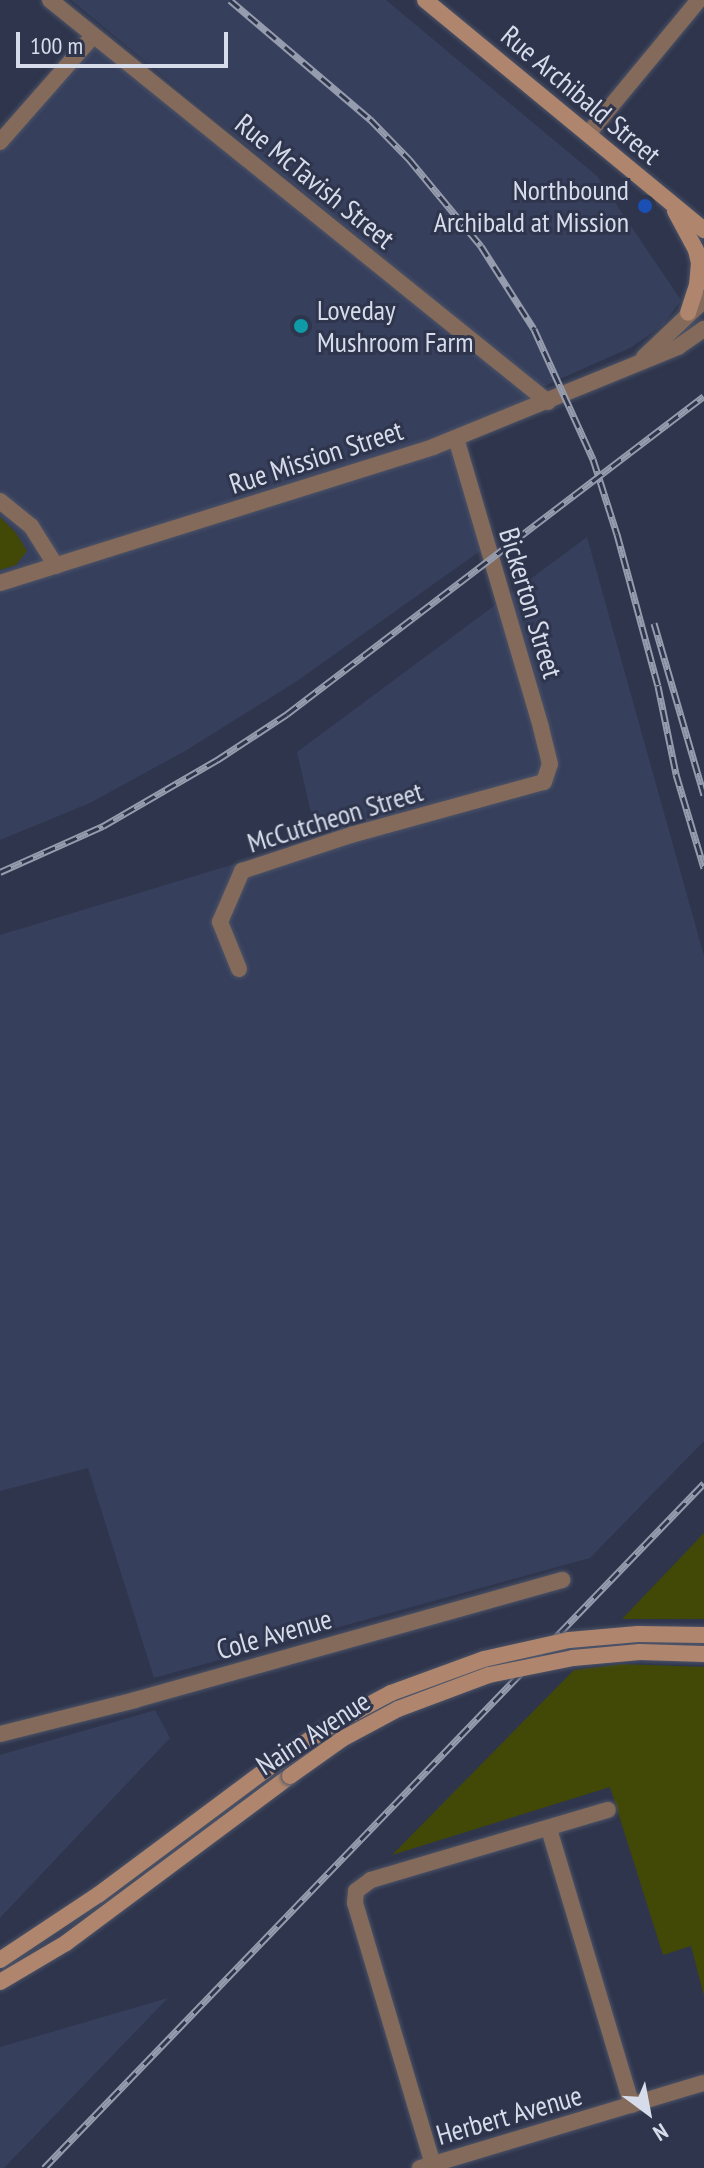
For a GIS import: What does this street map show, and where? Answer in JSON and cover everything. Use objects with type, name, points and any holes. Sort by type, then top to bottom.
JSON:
[{"type":"main road","name":"Rue Archibald Street","points":[[426,0],[704,230]]},
{"type":"main road","points":[[670,202],[698,256],[697,285],[688,313]]},
{"type":"main road","name":"Nairn Avenue","points":[[0,1960],[86,1904],[279,1760],[333,1724],[391,1693],[484,1659],[569,1640],[638,1634],[704,1635]]},
{"type":"main road","name":"Nairn Avenue","points":[[0,1982],[66,1943],[342,1739],[398,1709],[489,1675],[573,1658],[640,1652],[704,1654]]},
{"type":"street","name":"Rue McTavish Street","points":[[50,0],[548,402]]},
{"type":"street","points":[[588,134],[699,0]]},
{"type":"street","points":[[0,142],[93,36]]},
{"type":"street","name":"Rue Mission Street","points":[[640,361],[704,300]]},
{"type":"street","name":"Rue Mission Street","points":[[0,583],[456,439],[678,347],[704,329]]},
{"type":"street","name":"Bickerton Street","points":[[456,439],[541,727],[550,764],[544,782]]},
{"type":"street","points":[[0,501],[31,526],[56,566]]},
{"type":"street","name":"McCutcheon Street","points":[[239,969],[220,922],[242,871],[351,835],[544,782]]},
{"type":"street","name":"Cole Avenue","points":[[0,1734],[135,1700],[562,1580]]},
{"type":"street","points":[[429,2167],[355,1903],[356,1891],[371,1880],[608,1810]]},
{"type":"street","points":[[549,1829],[632,2105]]},
{"type":"street","name":"Herbert Avenue","points":[[429,2167],[704,2083]]},
{"type":"shaded area","points":[[71,0],[386,0],[597,176],[681,300],[664,324],[632,347],[540,388]]},
{"type":"shaded area","points":[[93,36],[548,402],[453,437],[483,549],[297,681],[185,751],[90,803],[0,840],[0,142]]},
{"type":"shaded area","points":[[587,537],[704,956],[704,1441],[590,1558],[154,1678],[88,1468],[0,1491],[0,935],[317,839],[297,752]]},
{"type":"shaded area","points":[[155,1710],[170,1738],[0,1918],[0,1755]]},
{"type":"shaded area","points":[[168,1998],[4,2168],[0,2168],[0,2047]]},
{"type":"green space","points":[[0,517],[16,533],[27,551],[16,565],[0,570]]},
{"type":"green space","points":[[704,1533],[704,1619],[622,1619]]},
{"type":"green space","points":[[622,1664],[704,1667],[704,1996],[691,1946],[663,1955],[610,1787],[392,1855],[574,1670]]},
{"type":"railway","points":[[230,0],[370,119],[409,159],[481,246],[534,329],[593,459],[617,534],[658,686],[676,774],[704,868]]},
{"type":"railway","points":[[0,872],[103,826],[217,760],[287,714],[704,396]]},
{"type":"railway","points":[[654,623],[704,795]]},
{"type":"railway","points":[[44,2168],[704,1483]]},
{"type":"place","name":"Northbound Archibald at Mission","points":[[645,206]]},
{"type":"place","name":"Loveday Mushroom Farm","points":[[301,326]]}]
